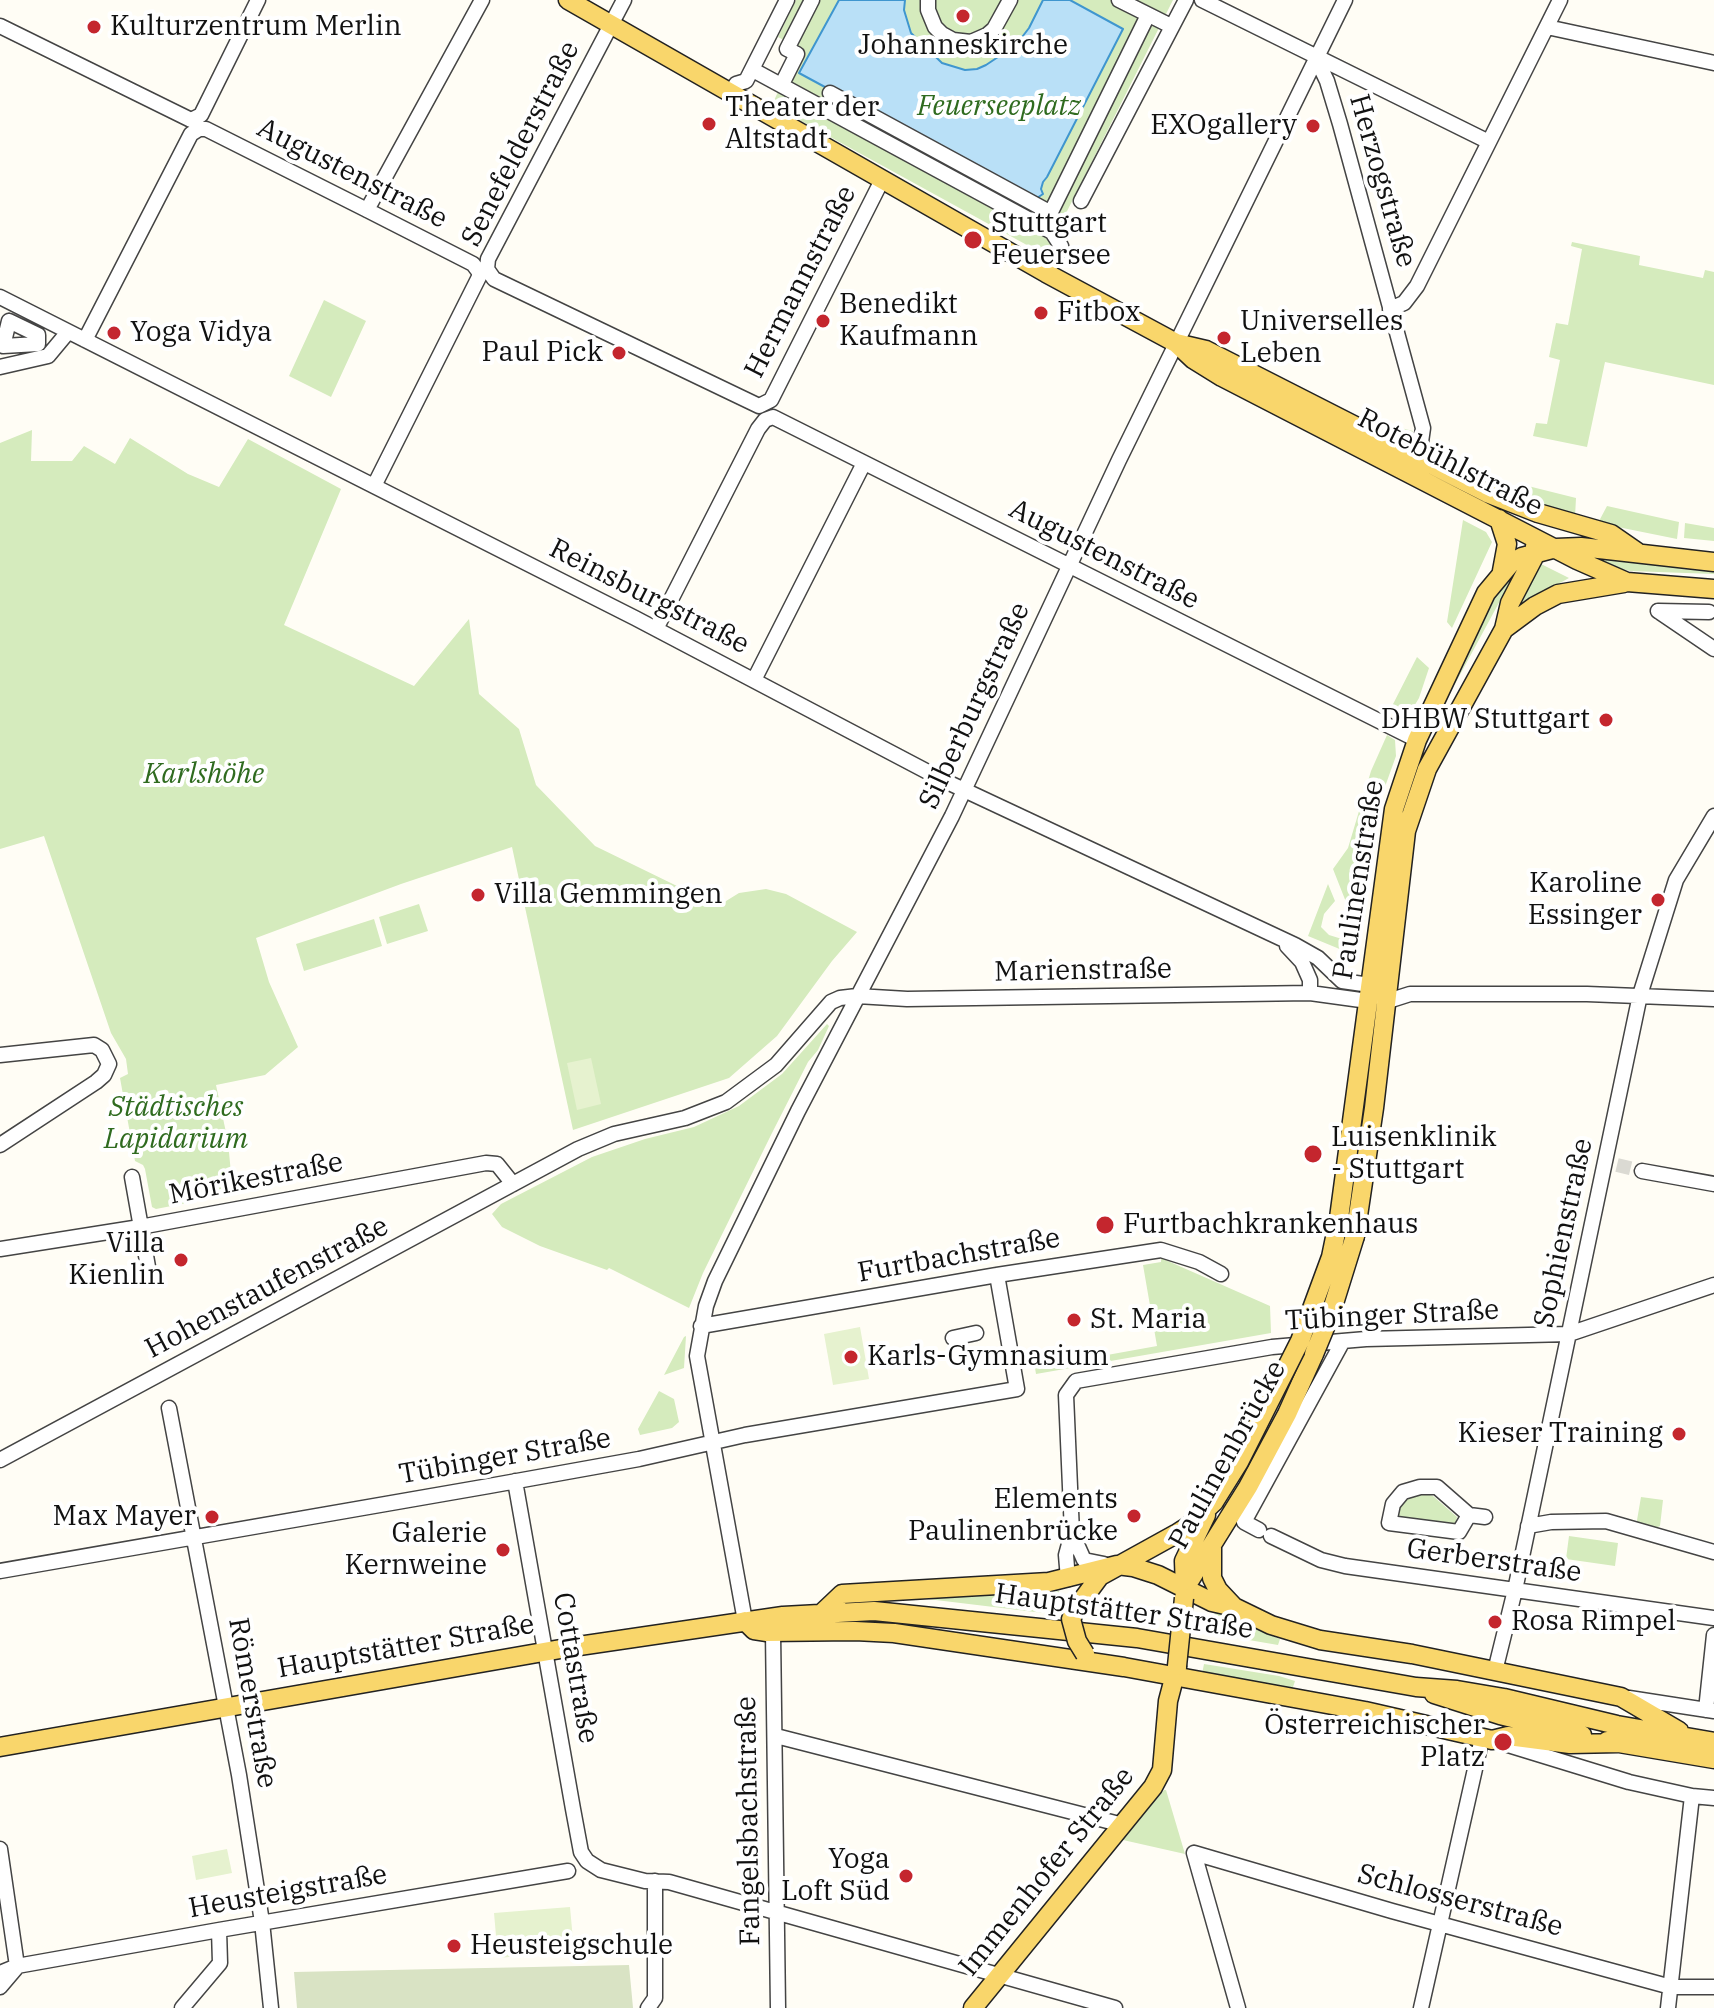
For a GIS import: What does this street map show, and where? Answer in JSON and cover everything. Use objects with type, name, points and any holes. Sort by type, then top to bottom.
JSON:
[{"type":"main road","name":"Rotebühlstraße","points":[[568,0],[1046,273],[1176,343],[1193,359],[1242,378],[1514,504],[1611,534],[1639,554],[1714,562]]},
{"type":"main road","name":"Rotebühlstraße","points":[[1242,378],[1499,519],[1535,545],[1556,548],[1627,582],[1714,589]]},
{"type":"main road","points":[[1504,629],[1510,603],[1535,545],[1528,521],[1514,504]]},
{"type":"main road","points":[[1499,519],[1507,544],[1502,571]]},
{"type":"main road","name":"Paulinenstraße","points":[[1355,1236],[1367,1165],[1389,837],[1397,799],[1417,740],[1486,593],[1502,571],[1535,545]]},
{"type":"main road","points":[[1556,548],[1581,547],[1639,554]]},
{"type":"main road","name":"Paulinenstraße","points":[[1339,1218],[1406,831],[1436,749],[1504,629],[1535,606],[1558,594],[1627,582]]},
{"type":"main road","name":"Paulinenbrücke","points":[[1184,1593],[1184,1561],[1194,1526],[1214,1502],[1239,1462],[1300,1341],[1331,1257],[1339,1218]]},
{"type":"main road","name":"Paulinenbrücke","points":[[1184,1593],[1248,1487],[1303,1378],[1331,1313],[1355,1236]]},
{"type":"main road","points":[[1104,1665],[1085,1654],[1077,1641],[1068,1579],[1117,1565],[1194,1526]]},
{"type":"main road","points":[[1216,1542],[1212,1578],[1218,1590],[1234,1607]]},
{"type":"main road","points":[[1072,1610],[1093,1582],[1117,1565],[1139,1569],[1184,1593],[1234,1607],[1271,1625],[1320,1640],[1621,1697],[1692,1739]]},
{"type":"main road","name":"Hauptstätter Straße","points":[[823,1612],[842,1594],[1068,1579]]},
{"type":"main road","points":[[1168,1701],[1177,1671],[1184,1593]]},
{"type":"main road","name":"Hauptstätter Straße","points":[[0,1747],[545,1652],[823,1612],[907,1613],[1137,1638],[1416,1687],[1504,1698],[1617,1725],[1714,1742]]},
{"type":"main road","points":[[745,1621],[754,1630],[773,1633],[894,1633],[1104,1665],[1177,1671],[1487,1739],[1508,1736],[1570,1744],[1618,1743]]},
{"type":"main road","points":[[1149,1671],[1168,1701]]},
{"type":"main road","name":"Hauptstätter Straße","points":[[1416,1687],[1458,1704],[1500,1715],[1618,1743],[1714,1759]]},
{"type":"main road","name":"Immenhofer Straße","points":[[973,2008],[1153,1787],[1162,1770],[1168,1701]]},
{"type":"street","points":[[85,340],[258,0]]},
{"type":"street","points":[[367,210],[482,0]]},
{"type":"street","name":"Senefelderstraße","points":[[374,486],[488,259],[624,0]]},
{"type":"street","points":[[730,94],[736,84],[746,81],[753,70],[787,0]]},
{"type":"street","points":[[782,84],[797,54],[787,49],[812,0]]},
{"type":"street","points":[[928,0],[928,10],[935,27],[942,34],[953,40],[971,42],[994,29],[1010,0]]},
{"type":"street","points":[[1119,0],[1171,26]]},
{"type":"street","points":[[1081,201],[1186,0]]},
{"type":"street","points":[[1202,0],[1489,142]]},
{"type":"street","name":"Silberburgstraße","points":[[714,1442],[697,1356],[701,1326],[715,1281],[964,790],[1176,343],[1345,0]]},
{"type":"street","points":[[1390,309],[1412,296],[1560,0]]},
{"type":"street","points":[[1043,227],[1148,15]]},
{"type":"street","name":"Augustenstraße","points":[[0,26],[473,264],[494,279],[621,338],[1417,740]]},
{"type":"street","points":[[1547,27],[1714,63]]},
{"type":"street","name":"Herzogstraße","points":[[1316,58],[1327,81],[1340,124],[1423,428],[1420,449],[1415,458]]},
{"type":"street","points":[[753,70],[1052,232],[1061,246],[1046,273]]},
{"type":"street","points":[[830,93],[1051,213]]},
{"type":"street","name":"Hermannstraße","points":[[656,629],[882,180]]},
{"type":"street","name":"Reinsburgstraße","points":[[0,297],[656,629],[964,790],[1318,958],[1342,981]]},
{"type":"street","points":[[0,367],[48,356],[68,332]]},
{"type":"street","points":[[754,680],[864,463]]},
{"type":"street","points":[[1658,611],[1659,584]]},
{"type":"street","points":[[1658,611],[1709,612]]},
{"type":"street","points":[[1658,611],[1714,649]]},
{"type":"street","name":"Sophienstraße","points":[[1495,1671],[1569,1334],[1611,1164],[1640,995],[1676,880],[1714,816]]},
{"type":"street","name":"Reinsburgstraße","points":[[1277,938],[1302,962],[1310,980],[1310,993]]},
{"type":"street","points":[[1342,981],[1378,992]]},
{"type":"street","name":"Marienstraße","points":[[1310,993],[1342,981]]},
{"type":"street","name":"Marienstraße","points":[[857,996],[907,999],[1378,992],[1640,995],[1714,999]]},
{"type":"street","name":"Hohenstaufenstraße","points":[[0,1460],[558,1160],[614,1134],[685,1118],[726,1102],[776,1065],[831,1002],[857,996]]},
{"type":"street","points":[[0,1055],[94,1045],[102,1050],[109,1064],[96,1082],[0,1145]]},
{"type":"street","name":"Mörikestraße","points":[[0,1249],[140,1227],[486,1163],[497,1164],[513,1184]]},
{"type":"street","points":[[1642,1171],[1714,1184]]},
{"type":"street","points":[[132,1177],[150,1278]]},
{"type":"street","name":"Furtbachstraße","points":[[701,1326],[1161,1250],[1199,1262],[1221,1274]]},
{"type":"street","name":"Tübinger Straße","points":[[0,1571],[1017,1389],[997,1275]]},
{"type":"street","name":"Tübinger Straße","points":[[1072,1533],[1066,1395],[1069,1388],[1082,1379],[1249,1350],[1343,1341],[1569,1334],[1714,1285]]},
{"type":"street","points":[[953,1338],[976,1333]]},
{"type":"street","name":"Gerberstraße","points":[[1343,1341],[1244,1522],[1321,1560],[1345,1566],[1714,1618]]},
{"type":"street","name":"Römerstraße","points":[[169,1408],[227,1707],[262,1922],[271,2008]]},
{"type":"street","points":[[714,1442],[745,1621]]},
{"type":"street","name":"Cottastraße","points":[[515,1481],[581,1852],[587,1861],[601,1870],[655,1881]]},
{"type":"street","points":[[1469,1515],[1459,1532],[1389,1523],[1393,1504],[1403,1492],[1420,1487],[1437,1487],[1469,1515],[1485,1517]]},
{"type":"street","points":[[1528,1526],[1551,1522],[1606,1521],[1714,1552]]},
{"type":"street","points":[[1072,1533],[1088,1563],[1117,1565]]},
{"type":"street","points":[[1068,1579],[1066,1555],[1072,1533]]},
{"type":"street","name":"Fangelsbachstraße","points":[[773,1633],[778,2008]]},
{"type":"street","points":[[1621,1697],[1710,1710],[1714,1635]]},
{"type":"street","points":[[776,1736],[1123,1825]]},
{"type":"street","points":[[1421,2008],[1487,1739],[1629,1782],[1714,1798]]},
{"type":"street","points":[[1668,2008],[1692,1796]]},
{"type":"street","points":[[0,1849],[17,1966],[0,1987]]},
{"type":"street","name":"Schlosserstraße","points":[[1238,2008],[1194,1853],[1671,1987],[1714,1987]]},
{"type":"street","name":"Heusteigstraße","points":[[0,1973],[17,1966],[262,1922],[568,1871]]},
{"type":"street","points":[[648,2008],[655,1998],[655,1881],[776,1911],[1115,2008]]},
{"type":"street","points":[[182,2008],[220,1963],[219,1930]]},
{"type":"green space","name":"Feuerseeplatz","points":[[796,0],[1173,0],[1045,255],[772,105],[798,48],[778,37]]},
{"type":"green space","points":[[1572,242],[1640,256],[1639,265],[1703,278],[1705,270],[1714,272],[1714,385],[1605,362],[1587,447],[1533,436],[1536,423],[1547,424],[1560,360],[1549,357],[1556,323],[1568,325],[1582,249],[1571,246]]},
{"type":"green space","points":[[324,300],[366,321],[331,397],[289,376]]},
{"type":"green space","points":[[1373,421],[1413,431],[1401,441],[1370,428]]},
{"type":"green space","name":"Karlshöhe","points":[[32,430],[31,461],[72,461],[84,446],[115,464],[130,438],[188,474],[219,487],[248,439],[341,489],[284,625],[414,686],[469,619],[479,694],[519,729],[536,785],[595,846],[718,906],[739,893],[766,889],[786,894],[857,932],[777,1036],[729,1078],[573,1130],[512,847],[256,938],[269,982],[298,1047],[265,1075],[216,1085],[228,1142],[233,1194],[156,1209],[152,1207],[145,1169],[135,1161],[120,1078],[128,1074],[126,1059],[111,1033],[44,836],[0,849],[0,443]]},
{"type":"green space","points":[[1524,485],[1576,498],[1575,517],[1538,506]]},
{"type":"green space","points":[[1607,506],[1679,522],[1677,539],[1598,523]]},
{"type":"green space","points":[[1463,520],[1486,532],[1492,542],[1452,628],[1447,622]]},
{"type":"green space","points":[[1685,523],[1714,528],[1714,541],[1684,538]]},
{"type":"green space","points":[[1595,557],[1714,568],[1714,574],[1630,571]]},
{"type":"green space","points":[[1539,563],[1569,578],[1518,606]]},
{"type":"green space","points":[[1515,573],[1441,710],[1488,602]]},
{"type":"green space","points":[[1417,657],[1429,668],[1419,698],[1406,713],[1389,712]]},
{"type":"green space","points":[[1387,735],[1395,740],[1396,756],[1377,809],[1366,913],[1359,946],[1351,940],[1346,902],[1333,869],[1348,848],[1371,771]]},
{"type":"green space","points":[[1328,884],[1335,901],[1324,914],[1321,927],[1329,935],[1342,939],[1347,945],[1342,950],[1308,936]]},
{"type":"green space","points":[[419,904],[428,931],[387,944],[379,917]]},
{"type":"green space","points":[[374,919],[382,946],[304,971],[296,944]]},
{"type":"green space","points":[[827,1024],[829,1026],[818,1050],[808,1062],[772,1133],[689,1308],[609,1268],[607,1270],[540,1246],[502,1227],[492,1214],[501,1204],[592,1157],[694,1127],[739,1106],[782,1074]]},
{"type":"green space","points":[[591,1058],[601,1104],[577,1110],[567,1063]]},
{"type":"green space","points":[[1161,1258],[1270,1306],[1271,1333],[1036,1374],[1035,1368],[1157,1346],[1143,1265],[1161,1262]]},
{"type":"green space","points":[[860,1327],[869,1379],[833,1385],[824,1334]]},
{"type":"green space","points":[[684,1337],[684,1368],[664,1375]]},
{"type":"green space","points":[[659,1391],[674,1399],[679,1422],[672,1428],[640,1435],[638,1429]]},
{"type":"green space","points":[[1419,1492],[1433,1496],[1457,1517],[1455,1527],[1393,1520],[1403,1499]]},
{"type":"green space","points":[[1641,1497],[1663,1500],[1660,1526],[1651,1530],[1636,1526]]},
{"type":"green space","points":[[1569,1536],[1618,1543],[1615,1566],[1566,1559]]},
{"type":"green space","points":[[1045,1589],[1046,1592],[1059,1591],[1060,1615],[919,1598]]},
{"type":"green space","points":[[1215,1612],[1280,1639],[1278,1645],[1208,1633]]},
{"type":"green space","points":[[1204,1664],[1295,1681],[1292,1690],[1202,1674]]},
{"type":"green space","points":[[1166,1790],[1185,1854],[1123,1840]]},
{"type":"green space","points":[[227,1849],[232,1873],[196,1880],[192,1856]]},
{"type":"green space","points":[[570,1907],[574,1951],[498,1958],[494,1913]]},
{"type":"green space","points":[[629,1965],[633,2008],[297,2008],[294,1972]]},
{"type":"water","points":[[839,0],[905,0],[904,10],[911,33],[942,63],[965,70],[986,65],[1016,45],[1029,28],[1043,0],[1070,0],[1123,29],[1043,182],[1043,194],[1034,200],[799,73]]},
{"type":"tunnel","points":[[1617,1165],[1642,1171]]},
{"type":"place","name":"Johanneskirche","points":[[963,16]]},
{"type":"place","name":"Kulturzentrum Merlin","points":[[94,27]]},
{"type":"place","name":"Theater der Altstadt","points":[[709,124]]},
{"type":"place","name":"EXOgallery","points":[[1313,126]]},
{"type":"place","name":"Stuttgart Feuersee","points":[[973,240]]},
{"type":"place","name":"Fitbox","points":[[1041,313]]},
{"type":"place","name":"Benedikt Kaufmann","points":[[823,321]]},
{"type":"place","name":"Yoga Vidya","points":[[114,333]]},
{"type":"place","name":"Universelles Leben","points":[[1224,338]]},
{"type":"place","name":"Paul Pick","points":[[619,353]]},
{"type":"place","name":"DHBW Stuttgart","points":[[1606,720]]},
{"type":"place","name":"Villa Gemmingen","points":[[478,895]]},
{"type":"place","name":"Karoline Essinger","points":[[1658,900]]},
{"type":"place","name":"Luisenklinik - Stuttgart","points":[[1313,1154]]},
{"type":"place","name":"Furtbachkrankenhaus","points":[[1105,1225]]},
{"type":"place","name":"Villa Kienlin","points":[[181,1260]]},
{"type":"place","name":"St. Maria","points":[[1074,1320]]},
{"type":"place","name":"Karls-Gymnasium","points":[[851,1357]]},
{"type":"place","name":"Kieser Training","points":[[1679,1434]]},
{"type":"place","name":"Elements Paulinenbrücke","points":[[1134,1516]]},
{"type":"place","name":"Max Mayer","points":[[212,1517]]},
{"type":"place","name":"Galerie Kernweine","points":[[503,1550]]},
{"type":"place","name":"Rosa Rimpel","points":[[1495,1622]]},
{"type":"place","name":"Österreichischer Platz","points":[[1503,1742]]},
{"type":"place","name":"Yoga Loft Süd","points":[[906,1876]]},
{"type":"place","name":"Heusteigschule","points":[[454,1946]]},
{"type":"park label","name":"Städtisches Lapidarium","points":[[176,1124]]}]
